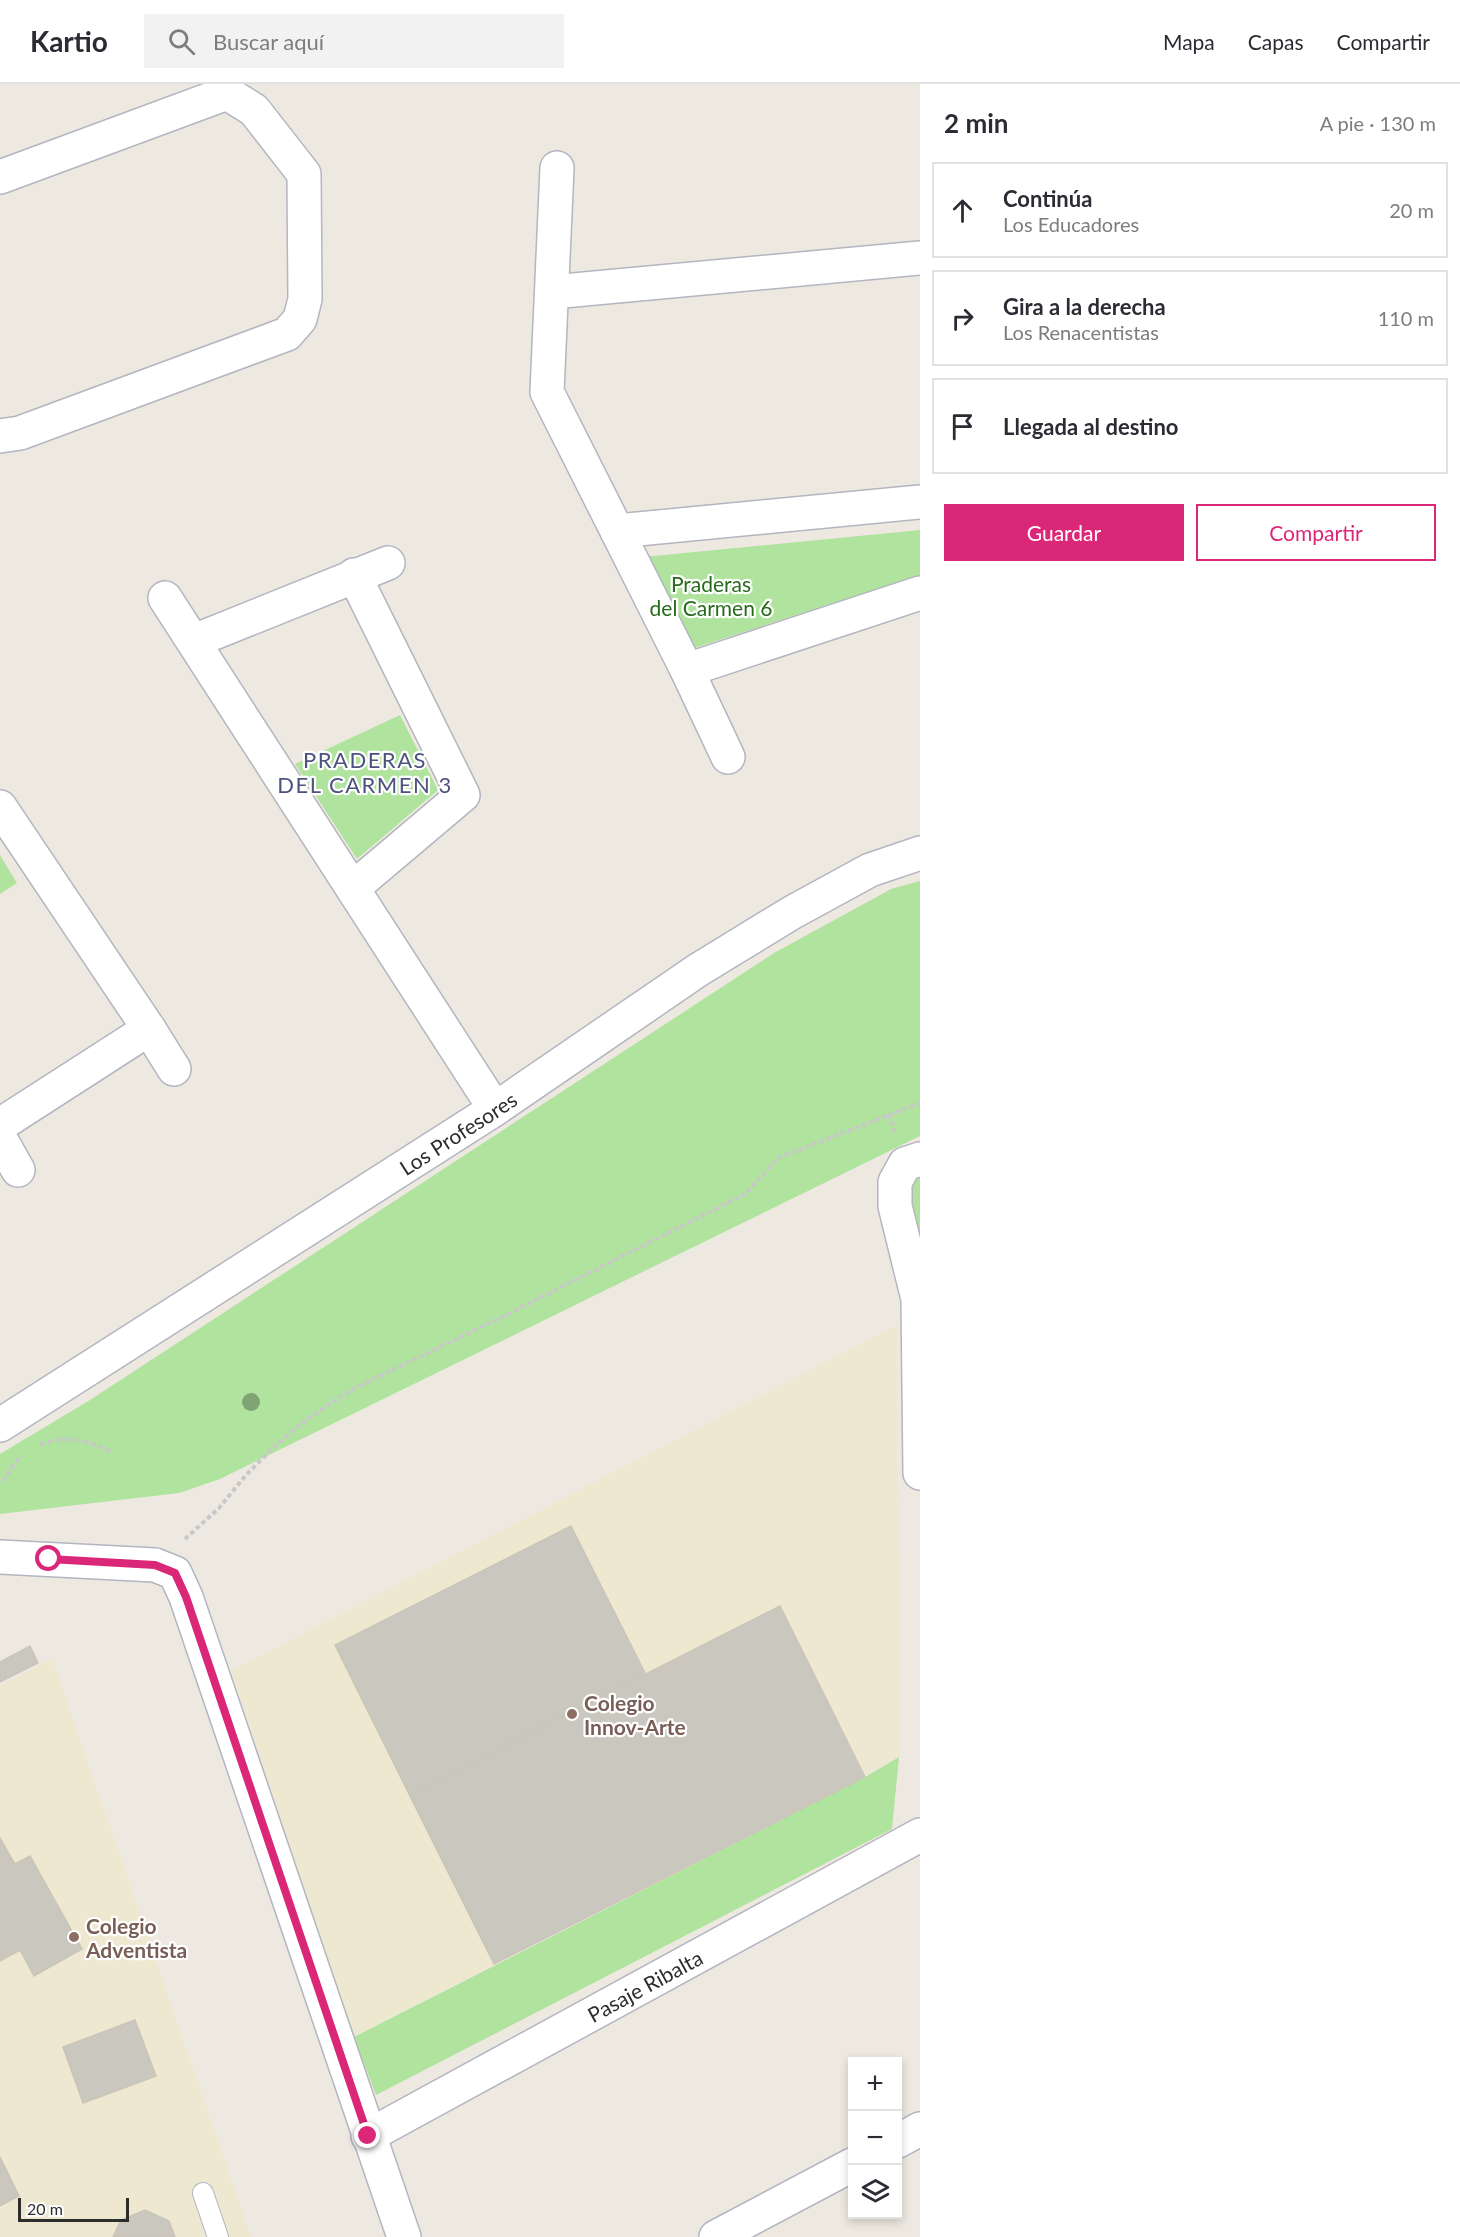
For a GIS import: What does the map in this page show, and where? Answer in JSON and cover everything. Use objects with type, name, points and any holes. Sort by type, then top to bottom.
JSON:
[{"type":"street","points":[[0,177],[227,93],[254,110],[304,174],[305,299],[300,319],[287,334],[20,433],[0,436]]},
{"type":"street","points":[[557,168],[547,392],[687,670],[728,757]]},
{"type":"street","points":[[552,292],[920,258]]},
{"type":"street","points":[[616,531],[920,502]]},
{"type":"street","points":[[194,641],[388,562]]},
{"type":"street","points":[[353,888],[463,795],[354,575]]},
{"type":"street","points":[[687,670],[920,593]]},
{"type":"street","points":[[165,598],[495,1109]]},
{"type":"street","points":[[0,807],[174,1070]]},
{"type":"street","name":"Los Profesores","points":[[0,1425],[495,1109],[698,970],[793,912],[870,870],[920,853]]},
{"type":"street","points":[[0,1125],[149,1029]]},
{"type":"street","points":[[0,1138],[18,1170]]},
{"type":"street","points":[[920,1159],[905,1164],[896,1182],[896,1206],[918,1299],[920,1473]]},
{"type":"street","points":[[0,1557],[165,1569],[186,1597],[404,2237]]},
{"type":"street","name":"Pasaje Ribalta","points":[[368,2136],[920,1834]]},
{"type":"street","points":[[902,2138],[920,2129]]},
{"type":"street","points":[[716,2237],[848,2167]]},
{"type":"lane","points":[[203,2193],[218,2237]]},
{"type":"path","points":[[165,1569],[246,1475],[276,1445],[309,1418],[351,1390],[504,1316],[745,1194],[778,1158],[920,1103]]},
{"type":"path","points":[[38,1445],[62,1438],[88,1441],[111,1452]]},
{"type":"path","points":[[3,1481],[17,1460],[24,1455]]},
{"type":"shaded area","name":"Colegio Innov-Arte","points":[[897,1325],[899,1757],[354,2037],[231,1671]]},
{"type":"shaded area","name":"Colegio Adventista","points":[[52,1658],[251,2237],[0,2237],[0,1686]]},
{"type":"green space","name":"Praderas del Carmen 6","points":[[920,530],[920,575],[688,650],[643,557]]},
{"type":"green space","name":"PRADERAS DEL CARMEN 3","points":[[400,715],[438,790],[357,859],[295,764]]},
{"type":"green space","points":[[0,855],[17,883],[0,894]]},
{"type":"green space","points":[[920,881],[920,1136],[220,1479],[179,1493],[0,1514],[0,1454],[90,1400],[774,953],[891,889]]},
{"type":"green space","points":[[920,1167],[920,1243],[902,1207]]},
{"type":"green space","points":[[899,1757],[892,1829],[376,2095],[354,2037],[865,1777]]},
{"type":"building","points":[[571,1526],[646,1675],[409,1794],[335,1645]]},
{"type":"building","points":[[780,1606],[865,1777],[494,1964],[409,1794]]},
{"type":"building","points":[[30,1646],[38,1663],[0,1682],[0,1662]]},
{"type":"building","points":[[0,1838],[15,1864],[30,1856],[82,1949],[34,1976],[20,1950],[0,1961]]},
{"type":"building","points":[[135,2020],[156,2076],[83,2103],[63,2047]]},
{"type":"building","points":[[0,2157],[19,2196],[0,2206]]},
{"type":"building","points":[[145,2210],[169,2221],[175,2237],[113,2237],[121,2220]]},
{"type":"place","name":"Colegio Innov-Arte","points":[[572,1714]]},
{"type":"place","name":"Colegio Adventista","points":[[74,1937]]},
{"type":"district","name":"PRADERAS DEL CARMEN 3","points":[[365,772]]},
{"type":"route","points":[[49,1559],[155,1565],[175,1573],[186,1597],[368,2136]]}]
